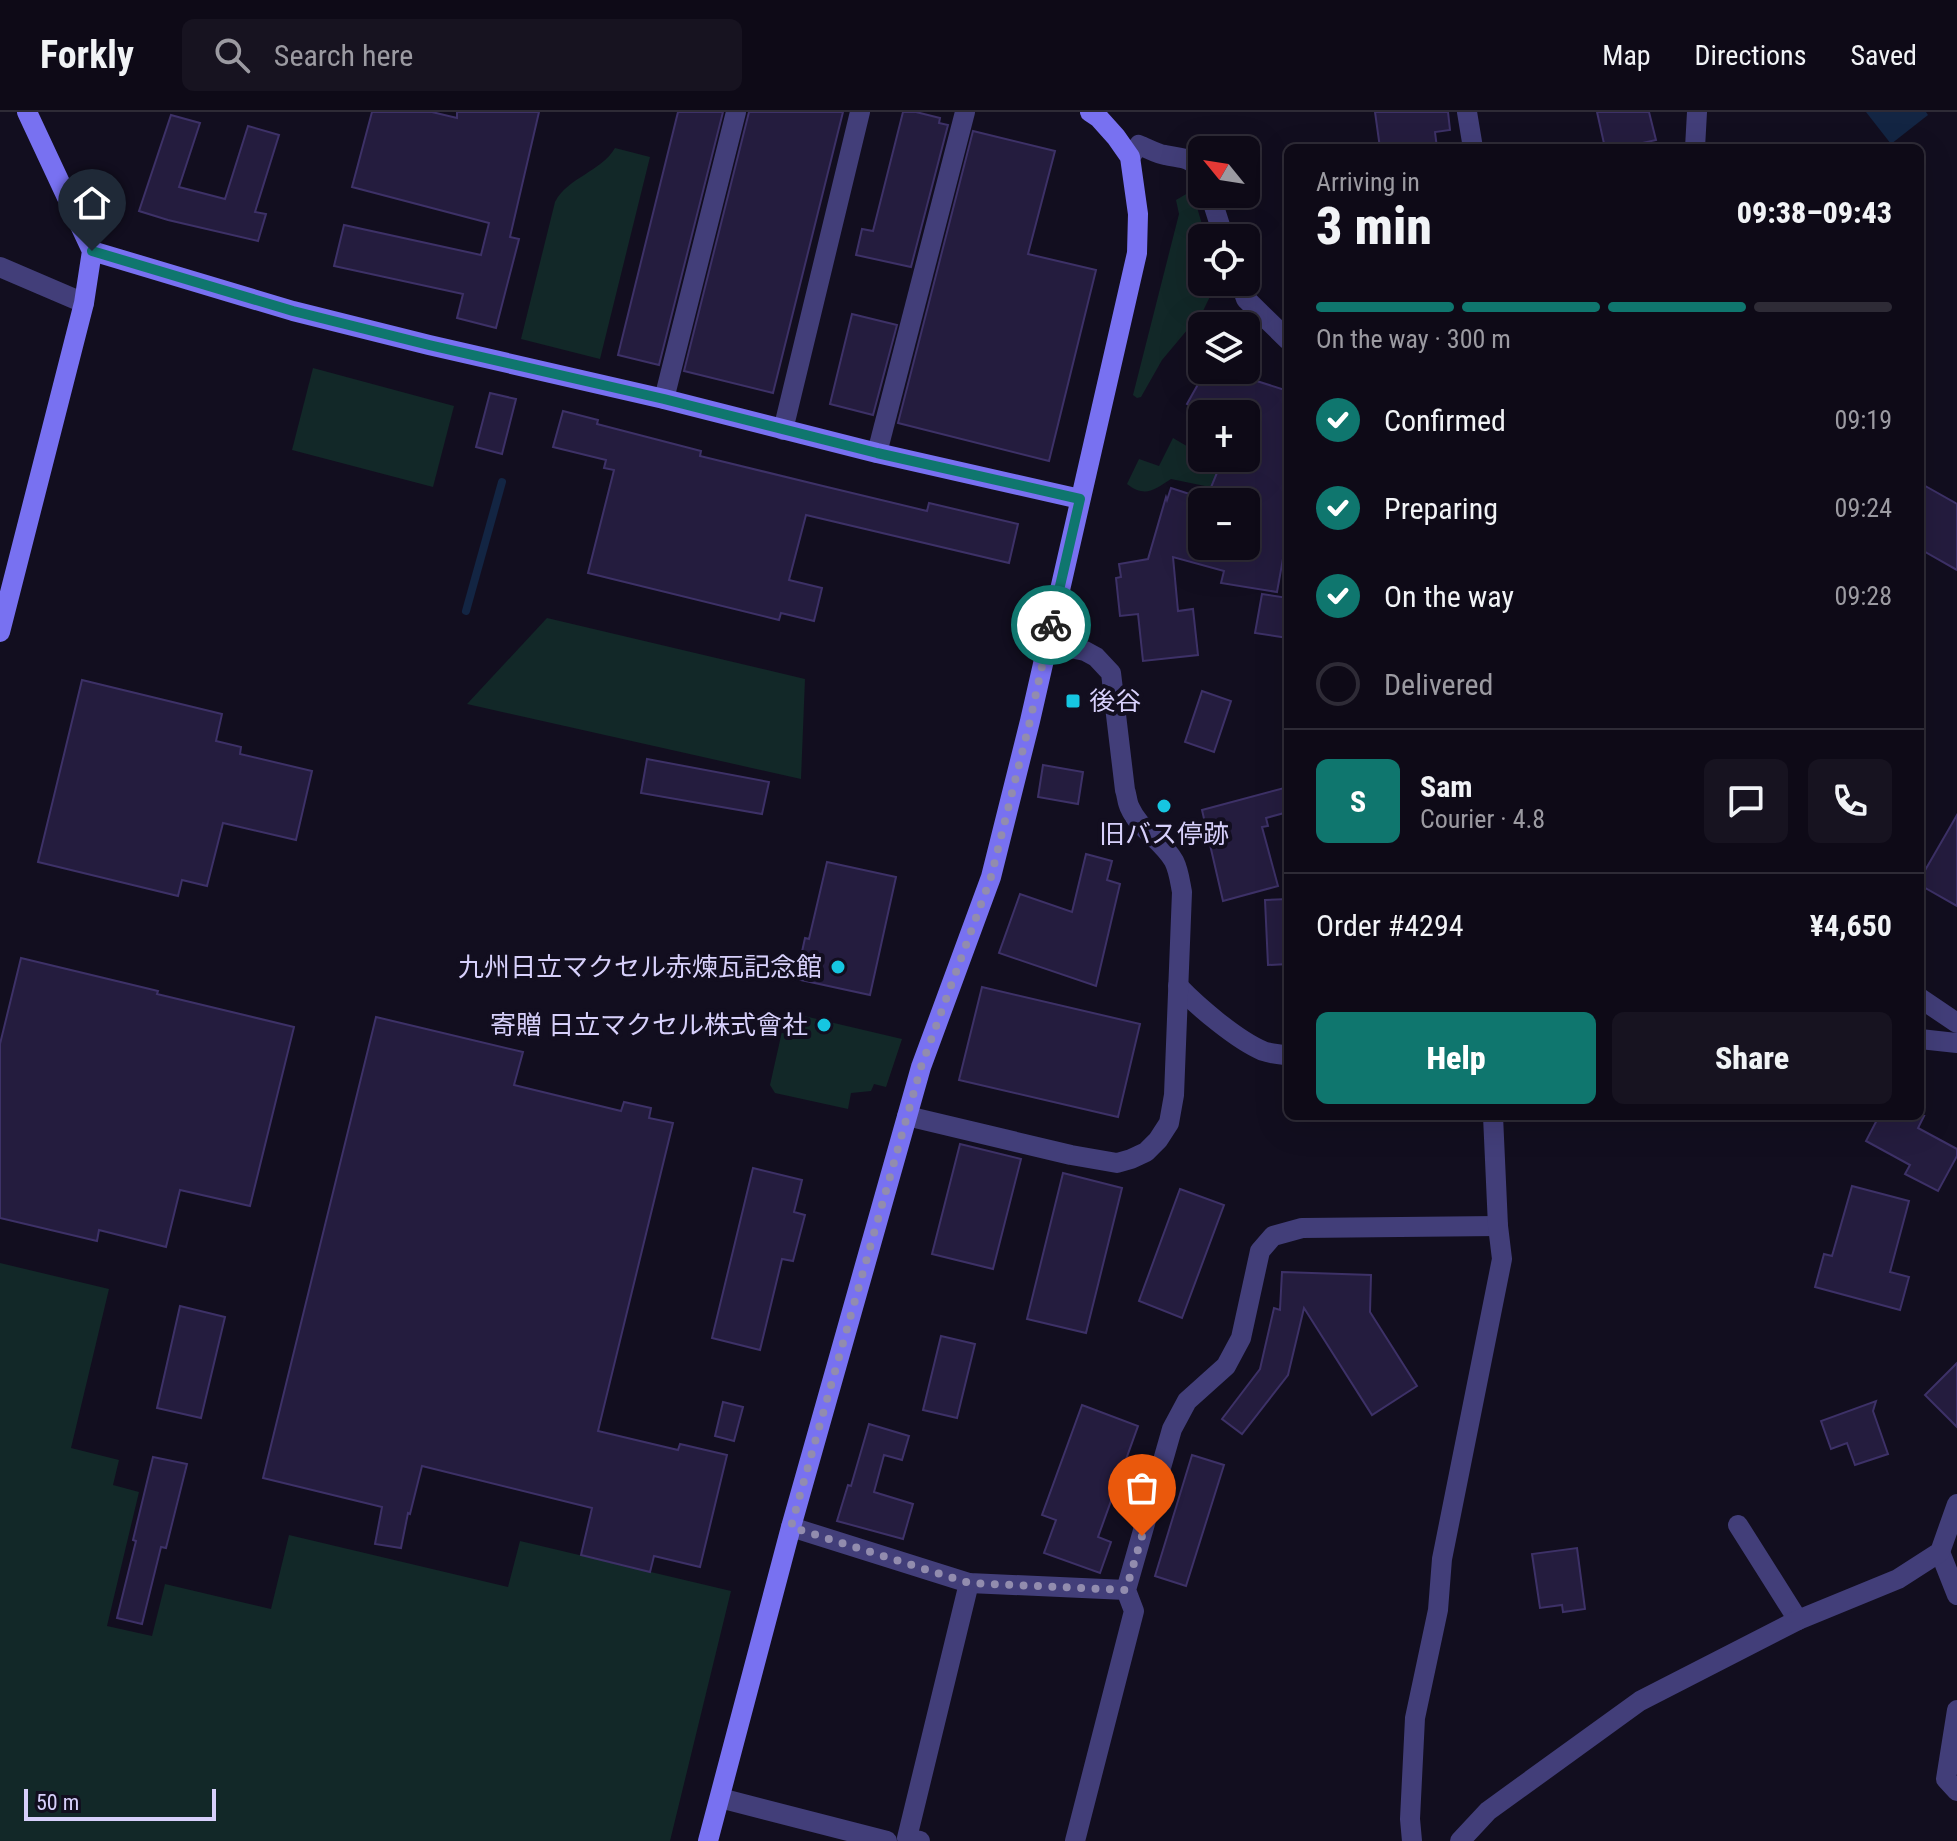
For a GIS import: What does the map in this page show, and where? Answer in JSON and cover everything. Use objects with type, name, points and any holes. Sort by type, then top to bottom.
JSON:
[{"type":"street","points":[[0,632],[84,303],[92,251],[27,112]]},
{"type":"street","points":[[664,399],[736,112]]},
{"type":"street","points":[[783,430],[860,112]]},
{"type":"street","points":[[877,453],[965,112]]},
{"type":"street","points":[[708,1841],[791,1527],[921,1067],[991,877],[1030,721],[1137,253],[1138,214],[1130,157],[1116,137],[1090,112]]},
{"type":"street","points":[[1467,112],[1472,144]]},
{"type":"street","points":[[1695,144],[1697,112]]},
{"type":"street","points":[[1130,157],[1139,145],[1188,159]]},
{"type":"street","points":[[92,251],[293,311],[877,453],[1080,499]]},
{"type":"street","points":[[0,267],[84,303]]},
{"type":"street","points":[[1245,296],[1284,336]]},
{"type":"street","points":[[907,1116],[1117,1163],[1146,1152],[1169,1123],[1174,1095],[1182,892],[1180,876],[1174,861],[1130,808],[1125,790],[1111,673],[1096,657],[1085,651],[1047,643]]},
{"type":"street","points":[[1178,986],[1195,1004],[1249,1043],[1266,1052],[1284,1055]]},
{"type":"street","points":[[1924,1001],[1957,1023]]},
{"type":"street","points":[[1924,1039],[1957,1043]]},
{"type":"street","points":[[1412,1841],[1410,1819],[1415,1718],[1438,1610],[1442,1559],[1502,1259],[1493,1120]]},
{"type":"street","points":[[1075,1841],[1134,1611],[1126,1590],[1172,1429],[1187,1401],[1226,1366],[1241,1338],[1260,1251],[1273,1236],[1302,1228],[1498,1226]]},
{"type":"street","points":[[1460,1841],[1488,1811],[1640,1701],[1798,1620],[1898,1579],[1940,1552],[1957,1504]]},
{"type":"street","points":[[1738,1525],[1798,1620]]},
{"type":"street","points":[[791,1527],[969,1583],[1126,1590]]},
{"type":"street","points":[[1940,1552],[1957,1595]]},
{"type":"street","points":[[720,1798],[904,1840],[969,1583]]},
{"type":"street","points":[[1957,1710],[1946,1779],[1957,1791]]},
{"type":"green space","points":[[615,148],[650,157],[600,359],[521,339],[555,202],[568,186],[602,163]]},
{"type":"green space","points":[[1188,193],[1188,208],[1197,208],[1202,224],[1188,224],[1188,296],[1210,296],[1202,312],[1188,312],[1188,329],[1162,360],[1141,397],[1137,398],[1133,395],[1179,214],[1176,200]]},
{"type":"green space","points":[[313,368],[454,406],[433,487],[292,450]]},
{"type":"green space","points":[[1173,438],[1188,447],[1188,472],[1231,472],[1245,480],[1242,488],[1210,488],[1171,479],[1154,489],[1139,491],[1127,484],[1139,459],[1159,466]]},
{"type":"green space","points":[[547,618],[805,679],[801,779],[467,704]]},
{"type":"green space","points":[[800,1015],[902,1039],[886,1087],[874,1084],[871,1091],[851,1093],[848,1109],[775,1093],[770,1085],[783,1027],[796,1029]]},
{"type":"green space","points":[[0,1263],[109,1289],[71,1448],[119,1460],[113,1485],[139,1492],[107,1626],[152,1636],[165,1584],[271,1609],[289,1535],[508,1587],[520,1541],[731,1591],[670,1841],[0,1841]]},
{"type":"water","points":[[1866,112],[1926,112],[1928,115],[1891,144]]},
{"type":"building","points":[[372,112],[432,112],[457,118],[457,112],[539,112],[510,237],[519,239],[496,328],[457,318],[463,294],[334,266],[344,225],[481,255],[489,223],[352,187]]},
{"type":"building","points":[[678,112],[723,112],[659,365],[618,355]]},
{"type":"building","points":[[749,112],[843,112],[773,393],[684,371]]},
{"type":"building","points":[[903,112],[940,118],[939,123],[948,125],[911,267],[856,255],[862,229],[873,231]]},
{"type":"building","points":[[1375,112],[1448,112],[1450,130],[1435,132],[1436,144],[1379,144]]},
{"type":"building","points":[[1597,112],[1649,112],[1656,140],[1638,144],[1604,144]]},
{"type":"building","points":[[171,115],[200,123],[179,187],[225,199],[248,126],[279,135],[255,212],[266,214],[258,241],[139,211]]},
{"type":"building","points":[[973,131],[1055,151],[1028,254],[1096,270],[1049,461],[898,423]]},
{"type":"building","points":[[852,314],[897,325],[873,415],[830,404]]},
{"type":"building","points":[[1260,382],[1284,390],[1284,553],[1277,592],[1221,583],[1224,571],[1173,557],[1178,611],[1193,609],[1198,655],[1143,661],[1138,614],[1120,616],[1116,578],[1121,577],[1119,564],[1148,559],[1171,488],[1188,493],[1188,560],[1260,560],[1260,488],[1211,488],[1217,472],[1260,472],[1260,400],[1189,400],[1198,384]]},
{"type":"building","points":[[490,393],[516,399],[502,454],[476,447]]},
{"type":"building","points":[[563,411],[598,420],[597,424],[701,451],[700,456],[927,511],[929,503],[1018,524],[1009,563],[806,515],[789,580],[822,588],[814,621],[781,613],[779,620],[588,573],[614,470],[604,468],[606,460],[553,447]]},
{"type":"building","points":[[1924,485],[1957,504],[1957,570],[1924,551]]},
{"type":"building","points":[[1262,594],[1284,597],[1284,637],[1255,633]]},
{"type":"building","points":[[82,680],[222,714],[216,741],[241,747],[240,754],[312,771],[296,840],[223,823],[207,886],[182,880],[178,896],[38,862]]},
{"type":"building","points":[[1202,691],[1231,701],[1214,752],[1185,742]]},
{"type":"building","points":[[647,759],[769,782],[762,814],[641,793]]},
{"type":"building","points":[[1043,765],[1083,772],[1078,804],[1038,797]]},
{"type":"building","points":[[1284,788],[1284,813],[1266,818],[1268,826],[1262,827],[1278,886],[1223,901],[1202,810]]},
{"type":"building","points":[[1957,815],[1957,906],[1924,887],[1924,872]]},
{"type":"building","points":[[1086,854],[1112,861],[1107,880],[1120,884],[1096,986],[999,953],[1020,894],[1072,912]]},
{"type":"building","points":[[827,862],[896,877],[870,995],[796,979]]},
{"type":"building","points":[[1284,899],[1284,964],[1268,965],[1265,900]]},
{"type":"building","points":[[21,958],[294,1027],[250,1206],[180,1190],[166,1247],[99,1230],[97,1241],[0,1218],[0,1044]]},
{"type":"building","points":[[982,987],[1140,1024],[1118,1117],[959,1080]]},
{"type":"building","points":[[376,1017],[523,1052],[514,1085],[621,1111],[624,1102],[651,1108],[649,1118],[673,1123],[598,1431],[678,1450],[680,1444],[727,1455],[700,1567],[654,1556],[650,1572],[581,1555],[592,1508],[422,1466],[401,1548],[375,1544],[382,1507],[263,1478]]},
{"type":"building","points":[[1877,1120],[1922,1120],[1918,1128],[1957,1149],[1957,1156],[1938,1191],[1905,1174],[1910,1165],[1866,1141]]},
{"type":"building","points":[[960,1144],[1021,1159],[993,1269],[932,1254]]},
{"type":"building","points":[[753,1168],[802,1180],[794,1212],[805,1215],[793,1261],[782,1259],[760,1350],[712,1338]]},
{"type":"building","points":[[1063,1173],[1122,1188],[1086,1333],[1027,1319]]},
{"type":"building","points":[[1852,1186],[1909,1201],[1890,1272],[1909,1277],[1900,1310],[1815,1287],[1824,1254],[1832,1256]]},
{"type":"building","points":[[1180,1189],[1224,1205],[1182,1318],[1139,1301]]},
{"type":"building","points":[[1282,1272],[1371,1275],[1370,1312],[1417,1386],[1372,1415],[1304,1308],[1288,1375],[1242,1434],[1222,1419],[1260,1369],[1274,1308],[1280,1310]]},
{"type":"building","points":[[180,1306],[225,1317],[201,1418],[157,1408]]},
{"type":"building","points":[[941,1336],[975,1344],[957,1418],[923,1410]]},
{"type":"building","points":[[1957,1363],[1957,1427],[1925,1395]]},
{"type":"building","points":[[1876,1401],[1873,1411],[1888,1454],[1855,1465],[1847,1443],[1831,1449],[1821,1421]]},
{"type":"building","points":[[723,1402],[743,1407],[734,1441],[715,1436]]},
{"type":"building","points":[[1082,1405],[1138,1426],[1098,1537],[1111,1542],[1100,1573],[1044,1553],[1056,1520],[1042,1515]]},
{"type":"building","points":[[869,1424],[909,1436],[902,1460],[884,1455],[874,1492],[913,1504],[903,1539],[837,1521]]},
{"type":"building","points":[[1192,1455],[1224,1465],[1186,1586],[1155,1576]]},
{"type":"building","points":[[153,1457],[187,1464],[166,1548],[161,1547],[142,1624],[117,1618]]},
{"type":"building","points":[[1577,1548],[1585,1609],[1563,1612],[1562,1605],[1540,1608],[1532,1554]]},
{"type":"waterway","points":[[466,611],[502,482]]},
{"type":"way so far","points":[[1051,625],[991,877],[921,1067],[791,1527],[969,1583],[1126,1590],[1142,1536]]},
{"type":"place","name":"後谷","points":[[1073,701]]},
{"type":"place","name":"旧バス停跡","points":[[1164,806]]},
{"type":"place","name":"九州日立マクセル赤煉瓦記念館","points":[[838,967]]},
{"type":"place","name":"寄贈 日立マクセル株式會社","points":[[824,1025]]},
{"type":"route","points":[[92,251],[293,311],[877,453],[1080,499],[1051,625]]}]
